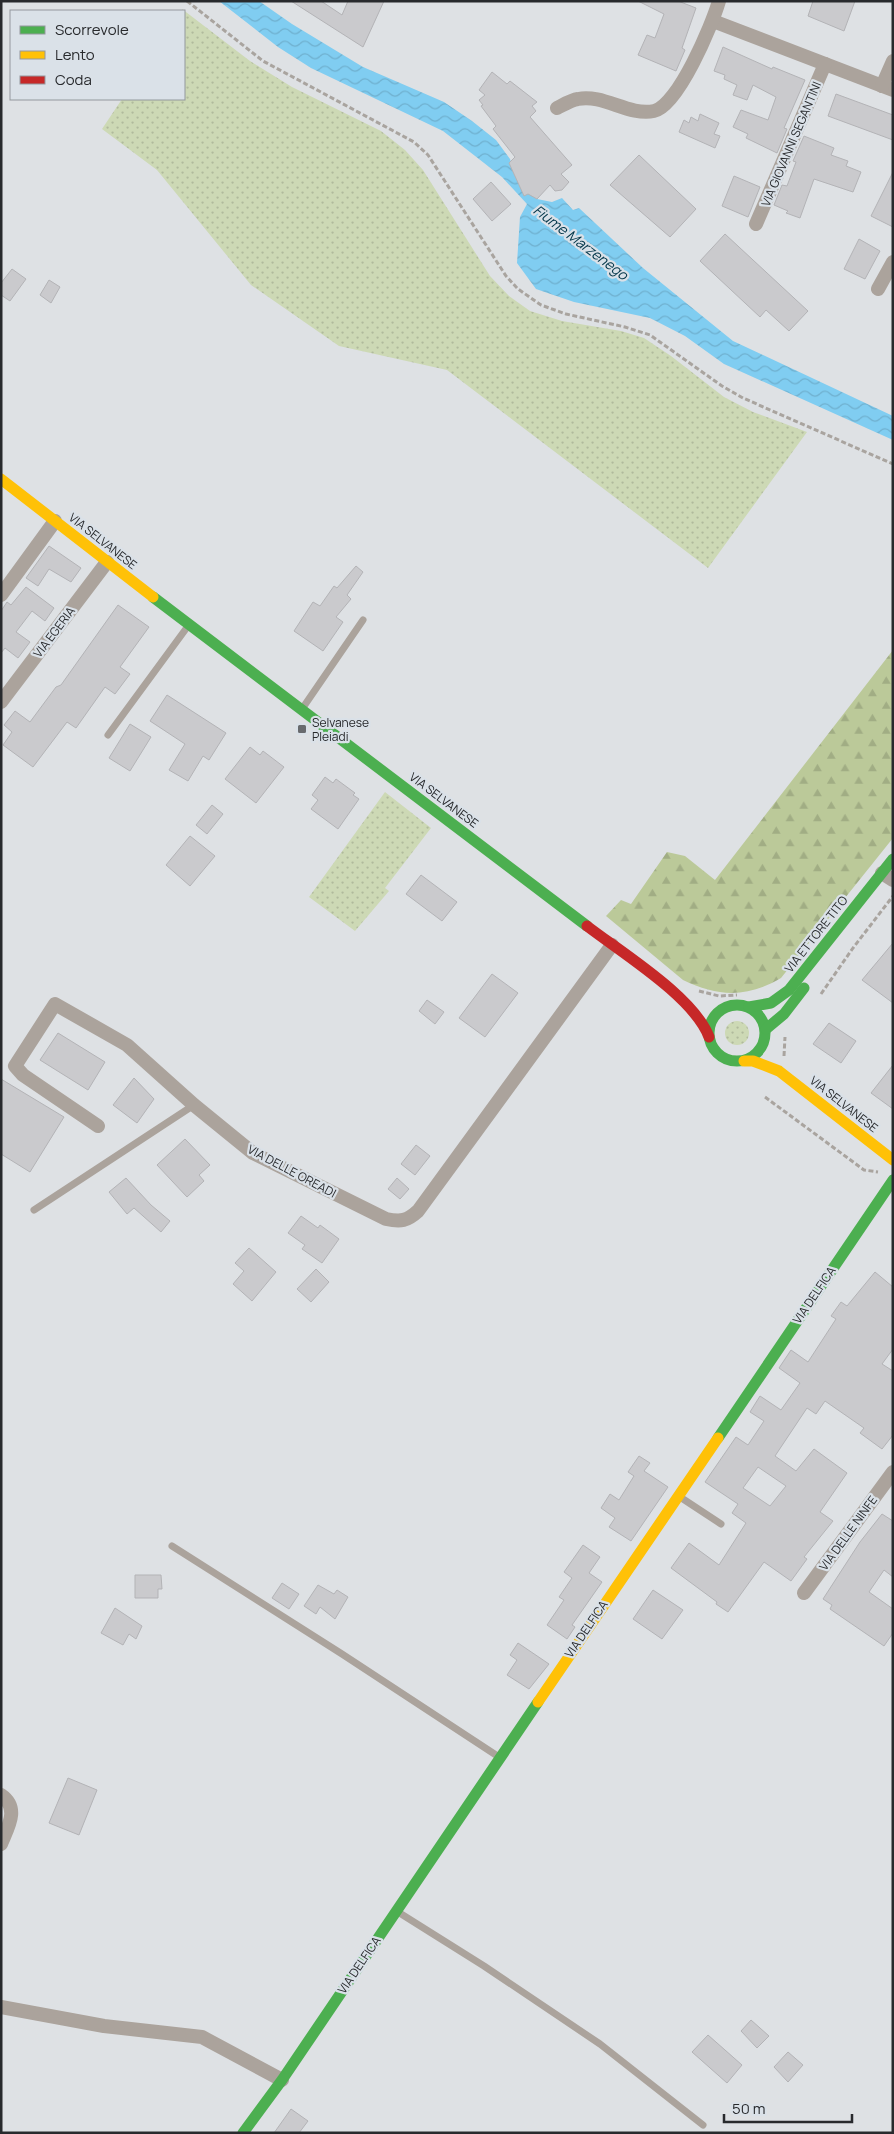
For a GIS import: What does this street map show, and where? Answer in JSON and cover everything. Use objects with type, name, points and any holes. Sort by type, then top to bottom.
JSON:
[{"type":"street","points":[[557,108],[577,99],[599,99],[637,110],[654,111],[666,106],[677,93],[713,21],[719,1]]},
{"type":"street","points":[[713,21],[888,88],[893,61]]},
{"type":"street","name":"VIA GIOVANNI SEGANTINI","points":[[756,224],[825,64]]},
{"type":"street","points":[[878,289],[893,262]]},
{"type":"street","name":"VIA SELVANESE","points":[[1,479],[107,562],[190,623],[681,998],[704,1024],[709,1037]]},
{"type":"street","points":[[1,595],[55,521]]},
{"type":"street","name":"VIA EGERIA","points":[[1,702],[107,562]]},
{"type":"street","name":"VIA ETTORE TITO","points":[[766,1029],[784,1014],[796,1000],[890,877],[893,859]]},
{"type":"street","name":"VIA ETTORE TITO","points":[[749,1007],[768,1006],[789,990],[890,877]]},
{"type":"street","name":"VIA DELLE OREADI","points":[[98,1126],[23,1076],[14,1066],[55,1004],[127,1045],[232,1137],[261,1157],[386,1219],[400,1222],[410,1219],[418,1211],[612,945]]},
{"type":"street","name":"VIA SELVANESE","points":[[681,998],[711,1008],[726,1007]]},
{"type":"street","points":[[742,1005],[749,1007],[763,1020],[766,1029],[763,1046],[759,1053],[744,1061],[736,1062],[721,1057],[711,1044],[709,1037],[709,1029],[714,1016],[726,1007],[742,1005]]},
{"type":"street","name":"VIA SELVANESE","points":[[763,1046],[782,1066],[893,1160]]},
{"type":"street","name":"VIA SELVANESE","points":[[744,1061],[782,1066]]},
{"type":"street","name":"VIA DELFICA","points":[[243,2133],[282,2080],[500,1758],[890,1176]]},
{"type":"street","name":"VIA DELLE NINFE","points":[[804,1593],[893,1472]]},
{"type":"street","points":[[1,1795],[7,1799],[13,1817],[1,1844]]},
{"type":"street","points":[[1,2007],[104,2026],[202,2037],[282,2080]]},
{"type":"lane","points":[[302,710],[363,620]]},
{"type":"lane","points":[[108,735],[190,623]]},
{"type":"lane","points":[[34,1210],[194,1105]]},
{"type":"lane","points":[[677,1496],[721,1524]]},
{"type":"lane","points":[[172,1546],[342,1654],[500,1758]]},
{"type":"lane","points":[[396,1911],[484,1966],[600,2044],[703,2125]]},
{"type":"path","points":[[187,1],[263,61],[414,142],[428,155],[506,276],[518,289],[542,305],[566,314],[626,326],[650,335],[722,386],[743,398],[893,464]]},
{"type":"path","points":[[817,998],[893,896]]},
{"type":"path","points":[[692,988],[719,996],[744,996]]},
{"type":"path","points":[[782,1066],[784,1045],[788,1032]]},
{"type":"path","points":[[765,1097],[864,1170],[890,1176]]},
{"type":"green space","points":[[185,11],[250,61],[292,87],[381,131],[405,150],[423,170],[490,276],[509,296],[530,311],[562,321],[621,331],[644,338],[671,356],[724,397],[753,412],[807,432],[708,568],[447,370],[339,346],[251,285],[157,170],[102,129],[121,100],[185,100]]},
{"type":"green space","points":[[893,650],[893,838],[781,978],[768,985],[744,992],[720,992],[696,986],[683,980],[606,916],[621,900],[631,904],[667,852],[685,856],[715,880]]},
{"type":"green space","points":[[385,792],[431,828],[385,888],[389,891],[355,931],[309,897]]},
{"type":"green space","points":[[737,1021],[746,1024],[749,1033],[746,1042],[737,1045],[728,1042],[725,1033],[728,1024]]},
{"type":"water","name":"Fiume Marzenego","points":[[219,1],[259,1],[292,24],[363,67],[444,102],[496,140],[510,159],[515,176],[537,199],[552,202],[562,198],[573,210],[579,208],[643,268],[733,341],[893,416],[893,440],[724,364],[685,336],[650,318],[574,302],[536,289],[517,263],[520,217],[527,204],[502,177],[443,131],[311,68],[278,47]]},
{"type":"building","points":[[291,1],[321,1],[342,15],[348,1],[384,1],[363,47]]},
{"type":"building","points":[[638,1],[678,1],[696,8],[682,48],[685,50],[676,71],[638,55],[647,35],[655,38],[664,14]]},
{"type":"building","points":[[813,1],[855,1],[844,31],[808,16]]},
{"type":"building","points":[[723,47],[772,69],[773,67],[805,80],[784,128],[787,129],[777,153],[746,138],[748,134],[733,127],[741,110],[768,120],[776,97],[753,85],[747,100],[733,95],[737,85],[724,79],[725,75],[714,71]]},
{"type":"building","points":[[492,72],[507,84],[510,81],[537,102],[532,106],[536,111],[530,117],[572,165],[561,174],[569,182],[562,190],[555,191],[550,185],[537,199],[528,194],[524,196],[509,163],[515,157],[493,129],[496,126],[481,106],[483,105],[479,100],[485,95],[479,90]]},
{"type":"building","points":[[836,94],[893,115],[893,140],[828,116]]},
{"type":"building","points":[[700,114],[719,123],[714,134],[720,136],[715,148],[679,132],[684,120],[689,123],[691,117],[698,121]]},
{"type":"building","points":[[804,136],[834,148],[831,155],[848,161],[846,166],[861,172],[853,192],[814,179],[800,218],[786,213],[788,211],[774,205],[782,185],[787,186],[796,162],[793,161]]},
{"type":"building","points":[[639,155],[696,209],[670,237],[610,185]]},
{"type":"building","points":[[893,172],[893,227],[871,216]]},
{"type":"building","points":[[734,176],[760,187],[748,217],[722,206]]},
{"type":"building","points":[[491,182],[511,204],[492,221],[473,199]]},
{"type":"building","points":[[725,234],[808,311],[789,331],[766,310],[760,317],[700,261]]},
{"type":"building","points":[[859,239],[880,251],[865,279],[844,269]]},
{"type":"building","points":[[12,269],[26,279],[10,301],[1,295],[1,283]]},
{"type":"building","points":[[49,280],[60,287],[51,303],[40,295]]},
{"type":"building","points":[[49,546],[81,568],[71,582],[49,569],[38,586],[26,578]]},
{"type":"building","points":[[356,566],[363,572],[347,595],[351,599],[336,617],[343,622],[323,651],[294,631],[313,602],[320,606],[334,586],[337,588]]},
{"type":"building","points":[[26,587],[54,608],[45,621],[32,611],[16,632],[30,642],[18,658],[5,648],[1,653],[1,611],[7,602],[11,605]]},
{"type":"building","points":[[118,605],[149,627],[120,667],[130,674],[115,694],[105,687],[76,728],[67,722],[33,767],[3,745],[12,732],[4,725],[15,711],[30,722],[56,687],[61,685]]},
{"type":"building","points":[[167,695],[226,733],[209,760],[203,756],[188,781],[169,770],[185,744],[150,721]]},
{"type":"building","points":[[130,724],[151,737],[130,771],[109,758]]},
{"type":"building","points":[[250,747],[260,755],[263,751],[284,767],[256,803],[225,779]]},
{"type":"building","points":[[325,777],[333,783],[336,779],[355,793],[353,795],[359,799],[338,829],[311,809],[318,800],[312,795]]},
{"type":"building","points":[[212,805],[223,814],[207,834],[196,825]]},
{"type":"building","points":[[190,836],[215,856],[190,886],[166,865]]},
{"type":"building","points":[[421,875],[457,902],[442,921],[406,894]]},
{"type":"building","points":[[893,943],[893,1003],[862,980]]},
{"type":"building","points":[[492,974],[518,993],[485,1037],[459,1018]]},
{"type":"building","points":[[427,1000],[444,1012],[435,1024],[419,1011]]},
{"type":"building","points":[[829,1023],[856,1041],[841,1063],[813,1044]]},
{"type":"building","points":[[58,1033],[105,1062],[88,1090],[40,1060]]},
{"type":"building","points":[[893,1065],[893,1109],[871,1093]]},
{"type":"building","points":[[134,1078],[154,1099],[137,1123],[113,1105]]},
{"type":"building","points":[[1,1079],[64,1117],[30,1172],[1,1154]]},
{"type":"building","points":[[185,1139],[210,1165],[199,1175],[204,1181],[187,1197],[157,1165]]},
{"type":"building","points":[[416,1145],[430,1156],[415,1175],[401,1164]]},
{"type":"building","points":[[126,1178],[151,1205],[170,1221],[161,1232],[134,1208],[127,1214],[109,1192]]},
{"type":"building","points":[[397,1178],[409,1189],[400,1199],[388,1189]]},
{"type":"building","points":[[301,1216],[318,1228],[320,1225],[339,1239],[322,1263],[302,1249],[305,1245],[288,1233]]},
{"type":"building","points":[[249,1248],[276,1272],[252,1301],[233,1284],[244,1271],[235,1263]]},
{"type":"building","points":[[316,1269],[329,1282],[311,1302],[297,1289]]},
{"type":"building","points":[[875,1272],[893,1287],[893,1349],[882,1364],[893,1371],[893,1435],[882,1449],[860,1433],[864,1428],[825,1401],[816,1414],[807,1408],[775,1456],[796,1471],[814,1449],[847,1473],[820,1512],[833,1521],[804,1557],[807,1559],[791,1581],[764,1562],[728,1612],[671,1568],[689,1543],[719,1565],[746,1523],[732,1513],[738,1504],[705,1482],[736,1437],[748,1445],[764,1421],[750,1412],[760,1396],[781,1410],[800,1383],[779,1368],[791,1350],[808,1362],[836,1319],[831,1316],[841,1302],[847,1306]],"holes":[[[758,1467],[786,1486],[770,1506],[743,1488]]]},
{"type":"building","points":[[639,1456],[650,1463],[644,1471],[668,1487],[631,1541],[609,1527],[615,1518],[601,1508],[610,1494],[619,1500],[634,1476],[628,1472]]},
{"type":"building","points":[[882,1514],[893,1521],[893,1577],[884,1570],[869,1592],[893,1609],[893,1633],[884,1646],[830,1609],[832,1605],[823,1599],[860,1542]]},
{"type":"building","points":[[583,1545],[600,1557],[589,1573],[602,1582],[572,1625],[575,1627],[567,1639],[547,1625],[564,1600],[559,1597],[572,1578],[564,1572]]},
{"type":"building","points":[[135,1575],[161,1575],[162,1589],[158,1589],[158,1598],[135,1598]]},
{"type":"building","points":[[282,1583],[299,1594],[289,1609],[272,1598]]},
{"type":"building","points":[[318,1585],[334,1594],[337,1590],[348,1597],[335,1619],[320,1607],[316,1614],[304,1606]]},
{"type":"building","points":[[653,1590],[683,1610],[662,1639],[633,1619]]},
{"type":"building","points":[[115,1608],[142,1626],[136,1639],[129,1634],[123,1645],[101,1633]]},
{"type":"building","points":[[518,1643],[549,1664],[529,1689],[507,1675],[517,1660],[510,1655]]},
{"type":"building","points":[[68,1778],[97,1790],[79,1835],[49,1823]]},
{"type":"building","points":[[751,2020],[769,2036],[757,2048],[741,2031]]},
{"type":"building","points":[[708,2035],[742,2065],[727,2083],[692,2052]]},
{"type":"building","points":[[788,2052],[803,2065],[788,2082],[774,2067]]},
{"type":"building","points":[[291,2109],[308,2121],[299,2133],[274,2133]]},
{"type":"traffic: fast","points":[[153,597],[587,926]]},
{"type":"traffic: fast","points":[[749,1007],[771,1003],[789,990],[893,859]]},
{"type":"traffic: fast","points":[[766,1029],[784,1014],[804,988]]},
{"type":"traffic: fast","points":[[731,1005],[743,1005],[753,1009],[761,1017],[765,1033],[761,1049],[753,1057],[743,1061],[731,1061],[721,1057],[713,1049],[709,1039],[709,1027],[713,1017],[721,1009],[731,1005]]},
{"type":"traffic: fast","points":[[718,1438],[893,1180]]},
{"type":"traffic: fast","points":[[243,2133],[282,2080],[538,1702]]},
{"type":"traffic: slow","points":[[1,479],[153,597]]},
{"type":"traffic: slow","points":[[744,1061],[753,1061],[779,1071],[893,1160]]},
{"type":"traffic: slow","points":[[538,1702],[718,1438]]},
{"type":"traffic: jam","points":[[587,926],[673,991],[701,1022],[709,1037]]},
{"type":"place","name":"Selvanese Pleiadi","points":[[302,729]]}]
